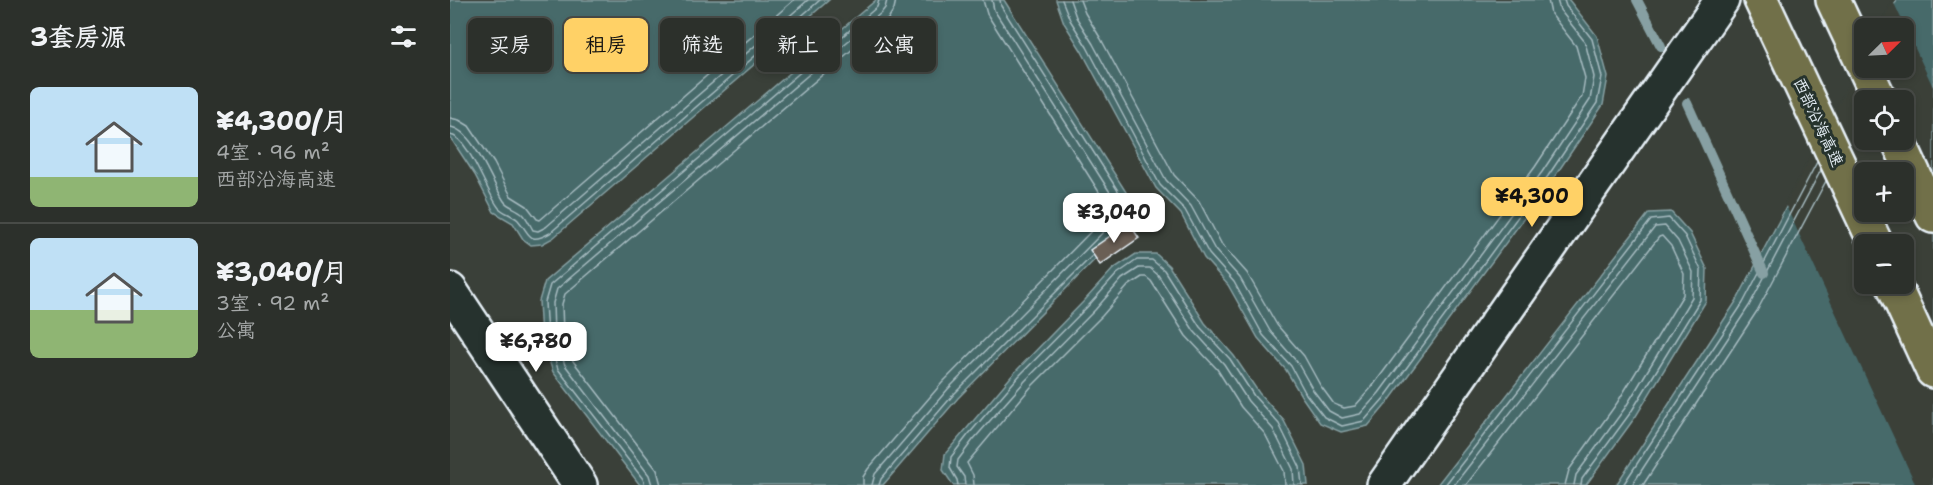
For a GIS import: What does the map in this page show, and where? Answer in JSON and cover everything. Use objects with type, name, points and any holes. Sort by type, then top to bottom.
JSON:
[{"type":"highway","points":[[1737,0],[1843,171]]},
{"type":"highway","name":"西部沿海高速","points":[[1761,0],[1871,234]]},
{"type":"highway","points":[[1833,0],[1875,90]]},
{"type":"highway","points":[[1903,150],[1933,216]]},
{"type":"highway","points":[[1898,294],[1933,371]]},
{"type":"street","points":[[1384,485],[1722,0]]},
{"type":"street","points":[[450,290],[580,485]]},
{"type":"water","points":[[450,0],[829,0],[808,18],[756,18],[756,63],[553,238],[542,244],[531,245],[523,239],[513,223],[494,212],[475,175],[450,137]]},
{"type":"water","points":[[876,0],[1004,0],[1126,192],[1132,222],[958,398],[883,485],[640,485],[553,372],[541,337],[539,301],[545,281],[791,72],[840,72],[840,31],[852,20],[852,72],[936,72],[936,18],[855,18]]},
{"type":"water","points":[[1056,0],[1569,0],[1597,36],[1608,77],[1603,105],[1553,179],[1389,401],[1368,426],[1341,432],[1320,423],[1286,370],[1258,338],[1228,285],[1204,258],[1181,214],[1156,188],[1064,23]]},
{"type":"water","points":[[1897,0],[1933,0],[1933,485],[1616,485],[1737,300],[1854,78],[1914,78],[1914,18],[1887,18]]},
{"type":"water","points":[[1671,212],[1690,233],[1707,269],[1706,301],[1636,416],[1586,485],[1437,485],[1649,213]]},
{"type":"water","points":[[1136,254],[1156,254],[1169,266],[1205,323],[1234,356],[1259,393],[1284,421],[1306,465],[1308,485],[953,485],[943,470],[945,454],[1015,372],[1113,269]]},
{"type":"pier","points":[[1893,1],[1901,18],[1884,18]]},
{"type":"pier","points":[[1914,46],[1933,87],[1933,485],[1916,485],[1785,204],[1854,74],[1854,78],[1914,78]]},
{"type":"building","points":[[1129,223],[1139,238],[1100,265],[1090,250]]},
{"type":"waterway","points":[[1637,0],[1661,46]]},
{"type":"waterway","points":[[1687,103],[1764,273]]}]
